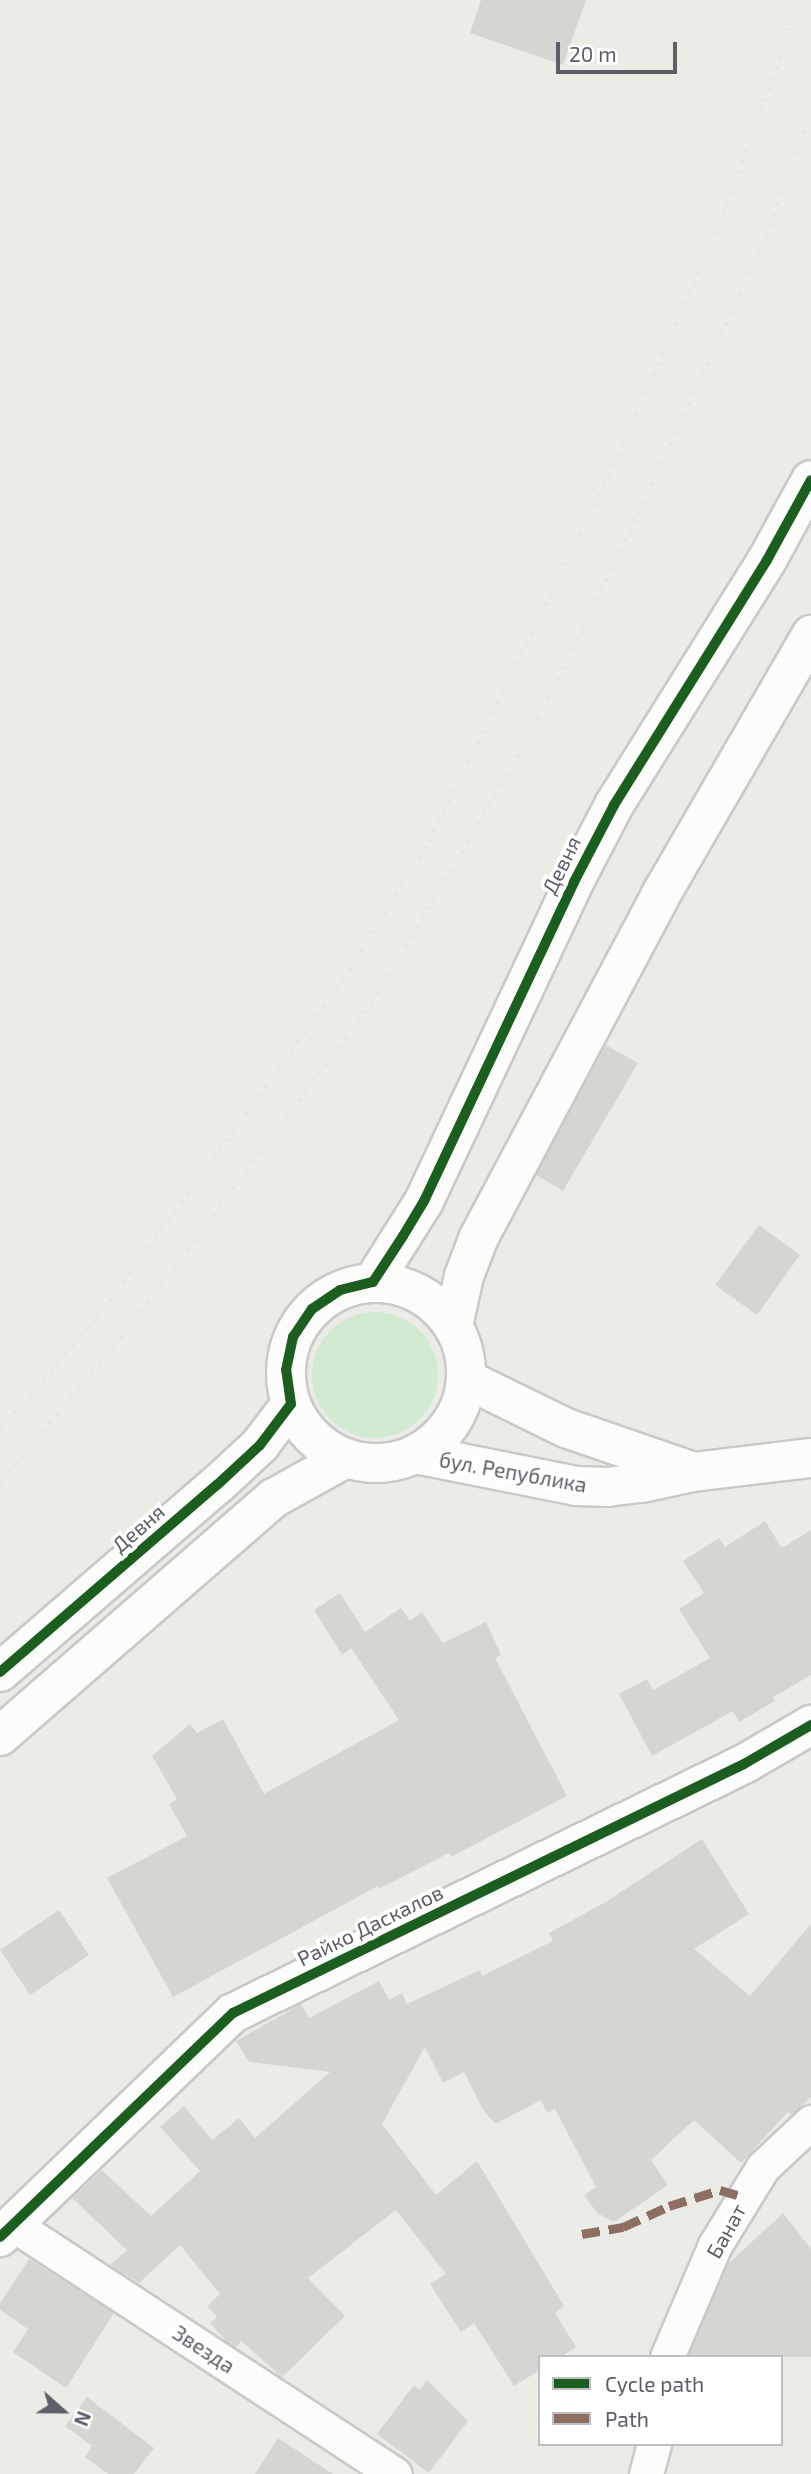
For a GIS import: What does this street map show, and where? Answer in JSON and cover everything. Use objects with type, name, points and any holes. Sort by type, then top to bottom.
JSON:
[{"type":"main road","name":"Девня","points":[[373,1282],[424,1201],[574,882],[608,817],[641,758],[768,560],[811,480]]},
{"type":"main road","points":[[453,1326],[464,1276],[478,1239],[660,897],[811,635]]},
{"type":"main road","points":[[373,1282],[405,1287],[432,1302],[453,1326],[464,1352],[466,1379],[459,1409],[441,1436],[416,1454],[377,1464],[346,1458],[323,1446],[304,1428],[291,1404],[286,1370],[293,1337],[312,1309],[340,1290],[373,1282]]},
{"type":"main road","name":"бул. Република","points":[[466,1379],[566,1428],[693,1472]]},
{"type":"main road","name":"Девня","points":[[0,1672],[217,1485],[260,1445],[291,1404]]},
{"type":"main road","name":"бул. Република","points":[[416,1454],[576,1486],[642,1483],[693,1472],[811,1458]]},
{"type":"main road","points":[[0,1736],[274,1498],[346,1458]]},
{"type":"main road","name":"Райко Даскалов","points":[[7,2231],[233,2013],[744,1764],[811,1725]]},
{"type":"street","name":"Банат","points":[[668,2355],[715,2245],[763,2167],[811,2122]]},
{"type":"street","name":"Звезда","points":[[7,2231],[395,2474]]},
{"type":"street","points":[[646,2474],[653,2446]]},
{"type":"green space","points":[[375,1312],[399,1317],[419,1331],[433,1351],[438,1375],[433,1399],[419,1419],[399,1433],[375,1438],[351,1433],[331,1419],[317,1399],[312,1375],[317,1351],[331,1331],[351,1317]]},
{"type":"building","points":[[481,0],[586,0],[563,65],[470,33]]},
{"type":"building","points":[[606,1045],[638,1063],[563,1191],[536,1175]]},
{"type":"building","points":[[759,1225],[800,1255],[757,1315],[715,1285]]},
{"type":"building","points":[[765,1521],[782,1548],[811,1530],[811,1675],[773,1697],[775,1701],[739,1722],[733,1711],[652,1756],[619,1694],[647,1679],[653,1690],[710,1658],[679,1609],[704,1593],[683,1561],[719,1538],[725,1547]]},
{"type":"building","points":[[340,1593],[365,1632],[401,1608],[410,1621],[422,1612],[443,1643],[486,1622],[501,1655],[495,1658],[567,1796],[451,1857],[449,1853],[379,1889],[378,1886],[173,1997],[107,1878],[187,1836],[169,1804],[177,1799],[152,1756],[190,1724],[197,1733],[223,1719],[264,1794],[399,1720],[351,1648],[342,1655],[314,1610]]},
{"type":"building","points":[[702,1839],[749,1914],[694,1949],[750,1996],[811,1924],[811,2097],[791,2115],[788,2112],[741,2163],[694,2120],[651,2160],[668,2185],[614,2222],[597,2213],[584,2195],[596,2187],[555,2109],[547,2113],[541,2100],[495,2124],[482,2108],[464,2072],[443,2083],[425,2047],[382,2124],[436,2195],[477,2161],[564,2306],[555,2313],[576,2347],[563,2355],[538,2355],[538,2371],[514,2386],[474,2323],[461,2332],[430,2284],[446,2274],[396,2210],[308,2278],[345,2316],[282,2377],[241,2341],[236,2347],[225,2340],[210,2323],[217,2317],[207,2306],[220,2294],[180,2245],[139,2283],[110,2265],[127,2250],[72,2198],[102,2170],[151,2216],[200,2171],[160,2127],[184,2106],[212,2140],[239,2118],[255,2138],[330,2072],[249,2062],[236,2041],[301,2004],[309,2018],[379,1981],[389,2000],[402,1993],[407,2004],[480,1970],[482,1976],[553,1941],[549,1933],[604,1903]]},
{"type":"building","points":[[59,1910],[89,1955],[30,1995],[0,1950]]},
{"type":"building","points":[[783,2213],[811,2249],[811,2357],[689,2355],[728,2264]]},
{"type":"building","points":[[29,2259],[114,2313],[66,2388],[13,2352],[28,2329],[0,2310],[0,2303]]},
{"type":"building","points":[[427,2380],[468,2421],[429,2473],[377,2434],[414,2385],[420,2390]]},
{"type":"building","points":[[87,2397],[154,2448],[134,2474],[108,2474],[85,2457],[92,2446],[65,2426]]},
{"type":"building","points":[[278,2438],[333,2474],[255,2474]]},
{"type":"railway","points":[[0,1429],[97,1318],[350,970],[429,841],[609,475],[716,234],[783,51],[797,0]]},
{"type":"railway","points":[[0,1482],[121,1338],[378,994],[528,738],[638,514],[762,246],[811,113]]},
{"type":"marked path","points":[[582,2234],[623,2227],[669,2206],[720,2190],[745,2197]]},
{"type":"cycle path","points":[[0,1672],[217,1485],[260,1445],[291,1404],[286,1370],[293,1337],[312,1309],[340,1290],[373,1282],[403,1236],[424,1201],[574,882],[614,805],[767,560],[811,480]]},
{"type":"cycle path","points":[[0,2237],[233,2013],[744,1764],[811,1725]]}]
